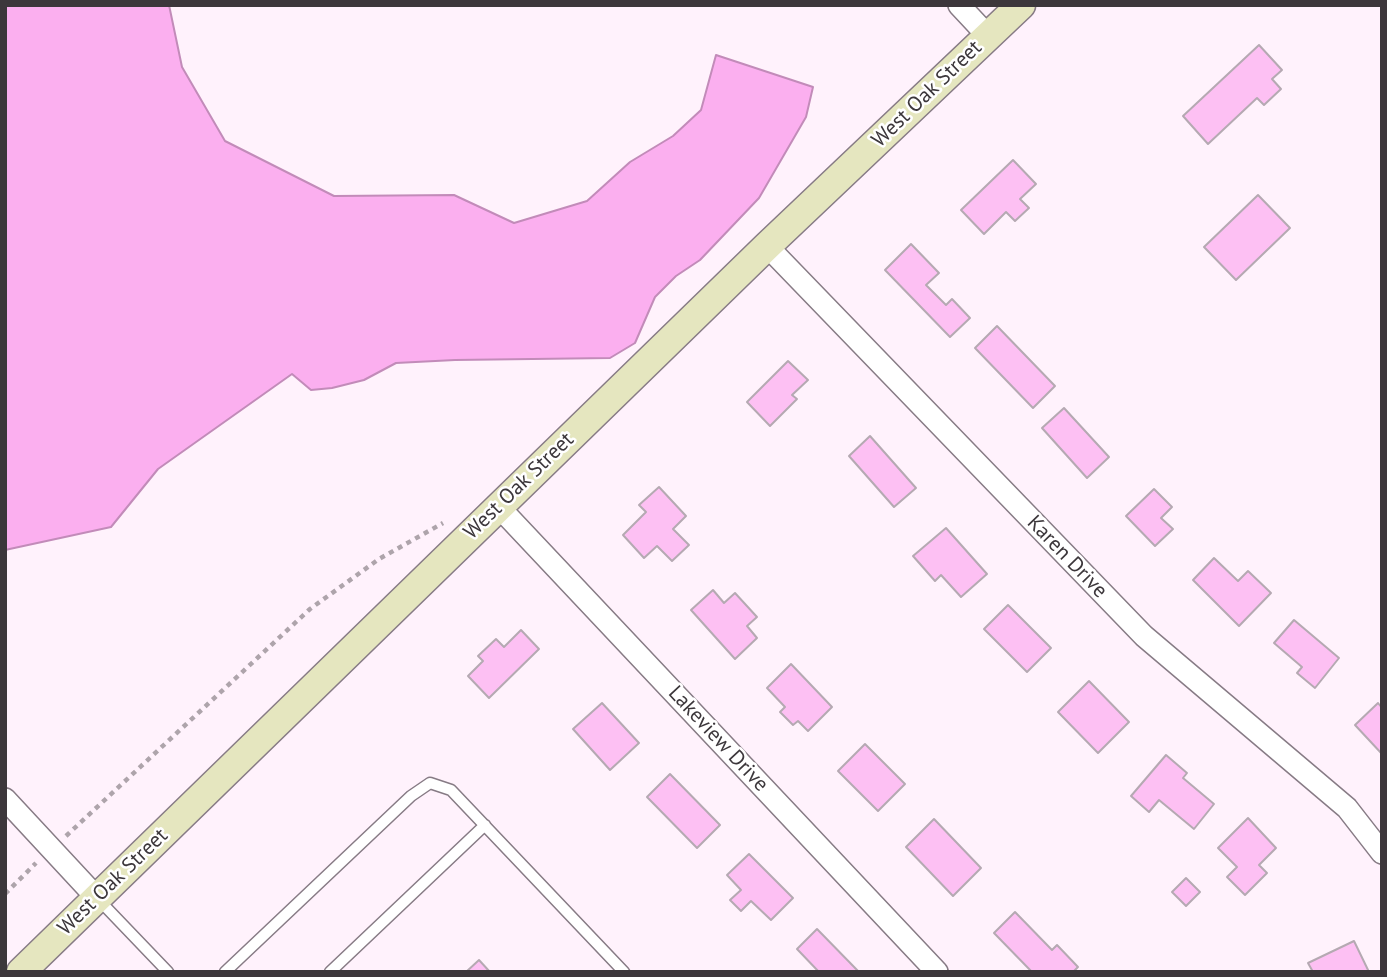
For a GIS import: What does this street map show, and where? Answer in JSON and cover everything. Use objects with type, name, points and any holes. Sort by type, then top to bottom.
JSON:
[{"type":"main road","name":"West Oak Street","points":[[21,972],[498,506],[1021,5]]},
{"type":"street","points":[[959,5],[988,36]]},
{"type":"street","name":"Karen Drive","points":[[767,246],[1144,636],[1348,808],[1382,853]]},
{"type":"street","name":"Lakeview Drive","points":[[498,506],[937,972]]},
{"type":"street","points":[[5,799],[97,898]]},
{"type":"lane","points":[[225,972],[411,796],[430,783],[451,790],[624,972]]},
{"type":"lane","points":[[330,972],[485,825]]},
{"type":"lane","points":[[97,898],[168,972]]},
{"type":"path","points":[[71,831],[310,608],[379,559],[452,517]]},
{"type":"path","points":[[5,894],[37,862]]},
{"type":"shaded area","points":[[5,5],[169,5],[182,67],[225,141],[334,196],[454,195],[514,223],[587,201],[630,162],[673,136],[701,110],[716,55],[813,87],[806,117],[759,198],[700,260],[676,276],[655,297],[635,343],[610,358],[396,363],[364,380],[311,390],[292,374],[158,469],[111,527],[5,550]]},
{"type":"building","points":[[1259,45],[1282,70],[1272,79],[1281,89],[1264,105],[1257,98],[1208,144],[1183,116]]},
{"type":"building","points":[[1013,160],[1036,184],[1020,199],[1029,208],[1015,221],[1006,212],[984,234],[961,210]]},
{"type":"building","points":[[1258,195],[1290,228],[1236,280],[1204,247]]},
{"type":"building","points":[[911,244],[939,273],[926,285],[946,305],[952,299],[970,318],[950,337],[885,270]]},
{"type":"building","points":[[997,326],[1055,386],[1033,408],[975,348]]},
{"type":"building","points":[[788,361],[808,380],[792,395],[797,399],[770,426],[747,402]]},
{"type":"building","points":[[1064,408],[1109,457],[1087,478],[1042,428]]},
{"type":"building","points":[[870,436],[916,488],[894,507],[849,456]]},
{"type":"building","points":[[659,487],[686,516],[673,529],[689,545],[672,561],[657,546],[644,558],[623,535],[646,512],[639,505]]},
{"type":"building","points":[[1154,489],[1172,507],[1161,518],[1173,529],[1155,546],[1126,516]]},
{"type":"building","points":[[946,528],[987,574],[961,597],[941,575],[935,581],[913,556]]},
{"type":"building","points":[[1214,558],[1238,581],[1248,571],[1271,593],[1239,626],[1193,580]]},
{"type":"building","points":[[713,590],[724,603],[735,593],[757,617],[747,626],[757,638],[735,659],[691,610]]},
{"type":"building","points":[[1008,605],[1051,648],[1027,672],[984,629]]},
{"type":"building","points":[[1294,620],[1339,658],[1315,688],[1297,673],[1302,667],[1274,643]]},
{"type":"building","points":[[521,630],[539,649],[489,698],[468,676],[483,661],[478,656],[496,639],[504,647]]},
{"type":"building","points":[[791,664],[832,707],[808,731],[798,721],[793,725],[780,712],[785,707],[767,688]]},
{"type":"building","points":[[1089,681],[1129,722],[1098,753],[1058,712]]},
{"type":"building","points":[[602,703],[639,743],[610,770],[573,729]]},
{"type":"building","points":[[1378,703],[1382,708],[1382,754],[1355,725]]},
{"type":"building","points":[[865,744],[905,784],[878,811],[838,771]]},
{"type":"building","points":[[1166,755],[1187,773],[1183,778],[1214,804],[1194,829],[1159,800],[1149,812],[1131,796]]},
{"type":"building","points":[[670,774],[720,825],[697,848],[647,797]]},
{"type":"building","points":[[1248,818],[1276,848],[1259,865],[1267,873],[1245,895],[1227,877],[1237,867],[1218,848]]},
{"type":"building","points":[[934,819],[981,868],[953,896],[906,847]]},
{"type":"building","points":[[749,854],[793,898],[771,920],[751,901],[741,911],[730,900],[741,890],[727,875]]},
{"type":"building","points":[[1186,878],[1200,892],[1186,906],[1172,892]]},
{"type":"building","points":[[1015,912],[1052,950],[1057,945],[1078,967],[1073,972],[1032,972],[994,933]]},
{"type":"building","points":[[817,929],[859,972],[819,972],[797,949]]},
{"type":"building","points":[[1354,941],[1369,972],[1313,972],[1308,963]]},
{"type":"building","points":[[479,960],[490,972],[466,972]]}]
